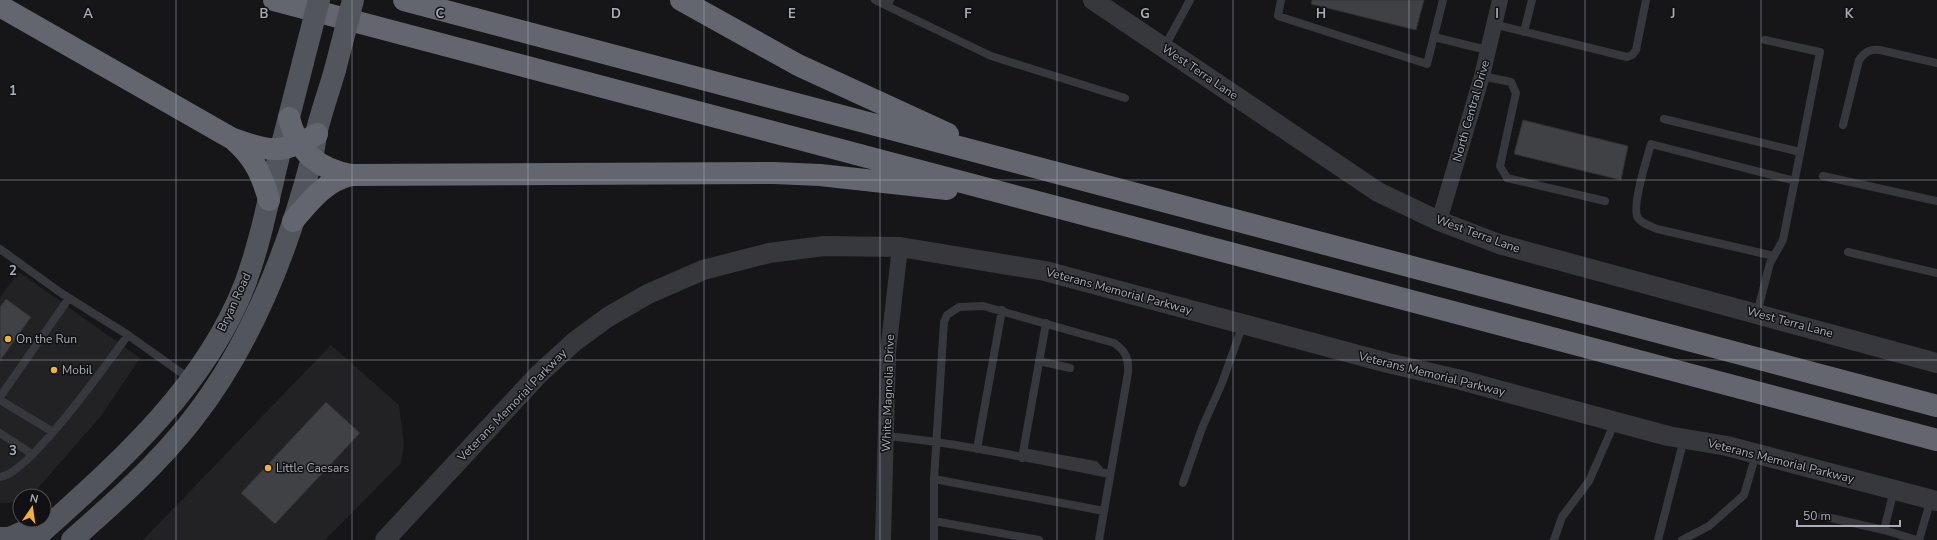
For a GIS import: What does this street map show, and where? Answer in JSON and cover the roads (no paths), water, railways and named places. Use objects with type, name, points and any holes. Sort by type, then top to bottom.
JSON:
[{"type":"highway","points":[[274,0],[1937,440]]},
{"type":"highway","points":[[404,0],[1937,406]]},
{"type":"highway","points":[[681,0],[798,65],[938,130],[1027,166]]},
{"type":"highway","points":[[0,6],[231,138],[250,146],[302,147]]},
{"type":"highway","points":[[288,118],[292,134],[302,147],[325,167],[337,172],[352,175],[774,173],[820,175],[910,186],[1004,193]]},
{"type":"highway","points":[[231,138],[245,149],[254,162],[261,175],[269,200]]},
{"type":"highway","points":[[293,221],[324,188],[338,178],[352,175]]},
{"type":"main road","points":[[288,118],[319,0]]},
{"type":"main road","name":"Bryan Road","points":[[33,540],[119,462],[148,432],[190,379],[222,330],[244,285],[260,238],[269,200],[302,147],[335,70],[353,0]]},
{"type":"main road","name":"Bryan Road","points":[[72,540],[143,476],[172,444],[200,409],[234,356],[268,288],[293,221],[302,147]]},
{"type":"main road","points":[[0,538],[9,538],[60,516]]},
{"type":"street","name":"West Terra Lane","points":[[1093,0],[1378,192],[1439,221],[1499,244],[1937,363]]},
{"type":"street","name":"North Central Drive","points":[[1439,221],[1482,76],[1493,24],[1500,0]]},
{"type":"street","name":"Veterans Memorial Parkway","points":[[385,540],[557,356],[590,329],[627,305],[674,282],[703,270],[769,253],[824,246],[900,247],[1045,271],[1388,364],[1461,380],[1615,422],[1727,446],[1934,500]]},
{"type":"street","name":"White Magnolia Drive","points":[[883,540],[888,352],[900,247]]},
{"type":"lane","points":[[875,0],[889,3],[991,56],[1125,98]]},
{"type":"lane","points":[[1164,48],[1190,0]]},
{"type":"lane","points":[[1281,0],[1278,16],[1426,64],[1443,0]]},
{"type":"lane","points":[[1524,32],[1532,0]]},
{"type":"lane","points":[[1493,24],[1627,57],[1632,55],[1636,50],[1646,0]]},
{"type":"lane","points":[[1434,37],[1487,50]]},
{"type":"lane","points":[[1757,313],[1770,263],[1783,240],[1820,52],[1765,40]]},
{"type":"lane","points":[[1843,125],[1859,60],[1864,53],[1871,50],[1880,50],[1937,63]]},
{"type":"lane","points":[[1482,76],[1511,82],[1516,93],[1500,166],[1507,178],[1605,201]]},
{"type":"lane","points":[[1664,119],[1800,152]]},
{"type":"lane","points":[[1774,256],[1657,229],[1637,218],[1635,207],[1651,144],[1795,181]]},
{"type":"lane","points":[[1823,176],[1937,201]]},
{"type":"lane","points":[[0,249],[69,298],[128,334],[190,379]]},
{"type":"lane","points":[[1848,252],[1937,273]]},
{"type":"lane","points":[[53,432],[0,399],[69,298]]},
{"type":"lane","points":[[934,540],[934,479],[944,322],[947,315],[959,307],[983,306],[1002,310],[1114,343],[1122,348],[1126,354],[1129,361],[1128,373],[1099,540]]},
{"type":"lane","points":[[977,449],[1002,310]]},
{"type":"lane","points":[[1023,455],[1046,323]]},
{"type":"lane","points":[[1183,483],[1202,428],[1222,384],[1243,324]]},
{"type":"lane","points":[[0,477],[4,477],[45,442],[84,394],[128,334]]},
{"type":"lane","points":[[1039,361],[1070,368]]},
{"type":"lane","points":[[1554,540],[1562,517],[1589,481],[1615,422]]},
{"type":"lane","points":[[0,433],[32,454]]},
{"type":"lane","points":[[886,436],[1023,455],[1110,474]]},
{"type":"lane","points":[[1658,540],[1684,438]]},
{"type":"lane","points":[[1682,540],[1709,526],[1744,495],[1756,454]]},
{"type":"lane","points":[[934,479],[1104,511]]},
{"type":"lane","points":[[1884,530],[1894,490]]},
{"type":"lane","points":[[1822,516],[1884,530],[1918,540],[1934,500]]},
{"type":"lane","points":[[934,521],[1039,540]]},
{"type":"place","name":"On the Run","points":[[8,339]]},
{"type":"place","name":"Mobil","points":[[54,370]]},
{"type":"place","name":"Little Caesars","points":[[268,468]]}]
